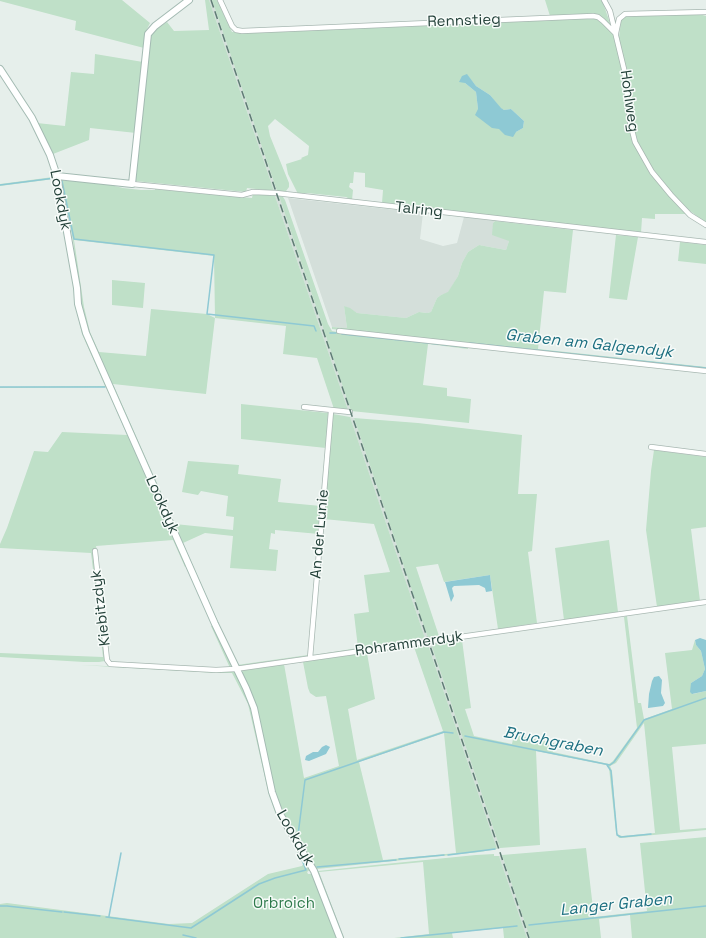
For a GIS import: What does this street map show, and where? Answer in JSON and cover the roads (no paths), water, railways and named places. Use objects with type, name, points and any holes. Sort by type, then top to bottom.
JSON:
[{"type":"street","points":[[132,184],[148,34],[155,26],[190,0]]},
{"type":"street","name":"Rennstieg","points":[[220,0],[232,26],[236,30],[594,16],[603,21],[616,34]]},
{"type":"street","name":"Hohlweg","points":[[604,0],[610,11],[624,68],[630,122],[635,142],[652,172],[671,196],[690,215],[706,225]]},
{"type":"street","points":[[616,34],[619,19],[625,14],[705,12]]},
{"type":"street","name":"Lookdyk","points":[[0,69],[32,118],[50,155],[57,176],[78,304],[86,333],[235,669],[246,688],[254,708],[272,792],[280,814],[314,871],[340,938]]},
{"type":"street","name":"Talring","points":[[57,176],[242,195],[253,192],[276,193],[706,242]]},
{"type":"street","points":[[339,331],[706,371]]},
{"type":"street","points":[[304,407],[350,412]]},
{"type":"street","name":"An der Lunie","points":[[310,658],[331,411]]},
{"type":"street","points":[[651,448],[706,454]]},
{"type":"street","name":"Kiebitzdyk","points":[[94,551],[107,660],[110,664]]},
{"type":"street","name":"Rohrammerdyk","points":[[110,664],[216,670],[235,669],[706,602]]},
{"type":"water","points":[[467,74],[476,86],[490,95],[501,108],[504,110],[511,109],[524,121],[523,128],[516,132],[513,137],[505,135],[499,129],[492,128],[475,115],[478,109],[476,92],[465,83],[459,82],[462,76]]},
{"type":"water","points":[[490,575],[492,591],[486,592],[485,588],[479,585],[454,586],[452,588],[454,596],[451,602],[445,582]]},
{"type":"water","points":[[700,638],[706,640],[706,691],[692,694],[690,692],[691,683],[702,676],[705,669],[701,651],[696,645],[695,640]]},
{"type":"water","points":[[659,676],[662,680],[661,693],[665,703],[663,706],[648,708],[652,681],[654,677]]},
{"type":"water","points":[[326,745],[330,747],[326,754],[309,761],[305,760],[306,756],[313,752],[318,752]]},
{"type":"waterway","name":"Graben am Galgendyk","points":[[0,185],[55,178]]},
{"type":"waterway","name":"Graben am Galgendyk","points":[[62,181],[74,239],[214,255],[207,314],[314,326],[316,331]]},
{"type":"waterway","name":"Graben am Galgendyk","points":[[330,333],[336,333]]},
{"type":"waterway","name":"Graben am Galgendyk","points":[[342,334],[466,347]]},
{"type":"waterway","name":"Graben am Galgendyk","points":[[470,343],[706,368]]},
{"type":"waterway","points":[[0,387],[105,387]]},
{"type":"waterway","name":"Bruchgraben","points":[[465,736],[610,765],[614,762],[644,720],[706,698]]},
{"type":"waterway","name":"Bruchgraben","points":[[298,835],[305,780],[444,732],[453,733]]},
{"type":"waterway","points":[[607,765],[611,771],[617,835],[621,837],[651,834]]},
{"type":"waterway","name":"Bruchgraben","points":[[106,917],[191,928],[259,884],[306,870],[298,849]]},
{"type":"waterway","points":[[448,855],[495,849]]},
{"type":"waterway","points":[[109,916],[121,853]]},
{"type":"waterway","points":[[399,859],[444,855]]},
{"type":"waterway","points":[[317,867],[396,860]]},
{"type":"waterway","name":"Langer Graben","points":[[0,906],[62,912]]},
{"type":"waterway","name":"Langer Graben","points":[[529,925],[706,906]]},
{"type":"waterway","name":"Langer Graben","points":[[64,912],[100,916]]},
{"type":"waterway","name":"Langer Graben","points":[[401,938],[517,926]]},
{"type":"waterway","name":"Langer Graben","points":[[183,935],[196,938]]},
{"type":"railway","points":[[211,0],[529,938]]},
{"type":"park label","name":"Orbroich","points":[[284,904]]}]
